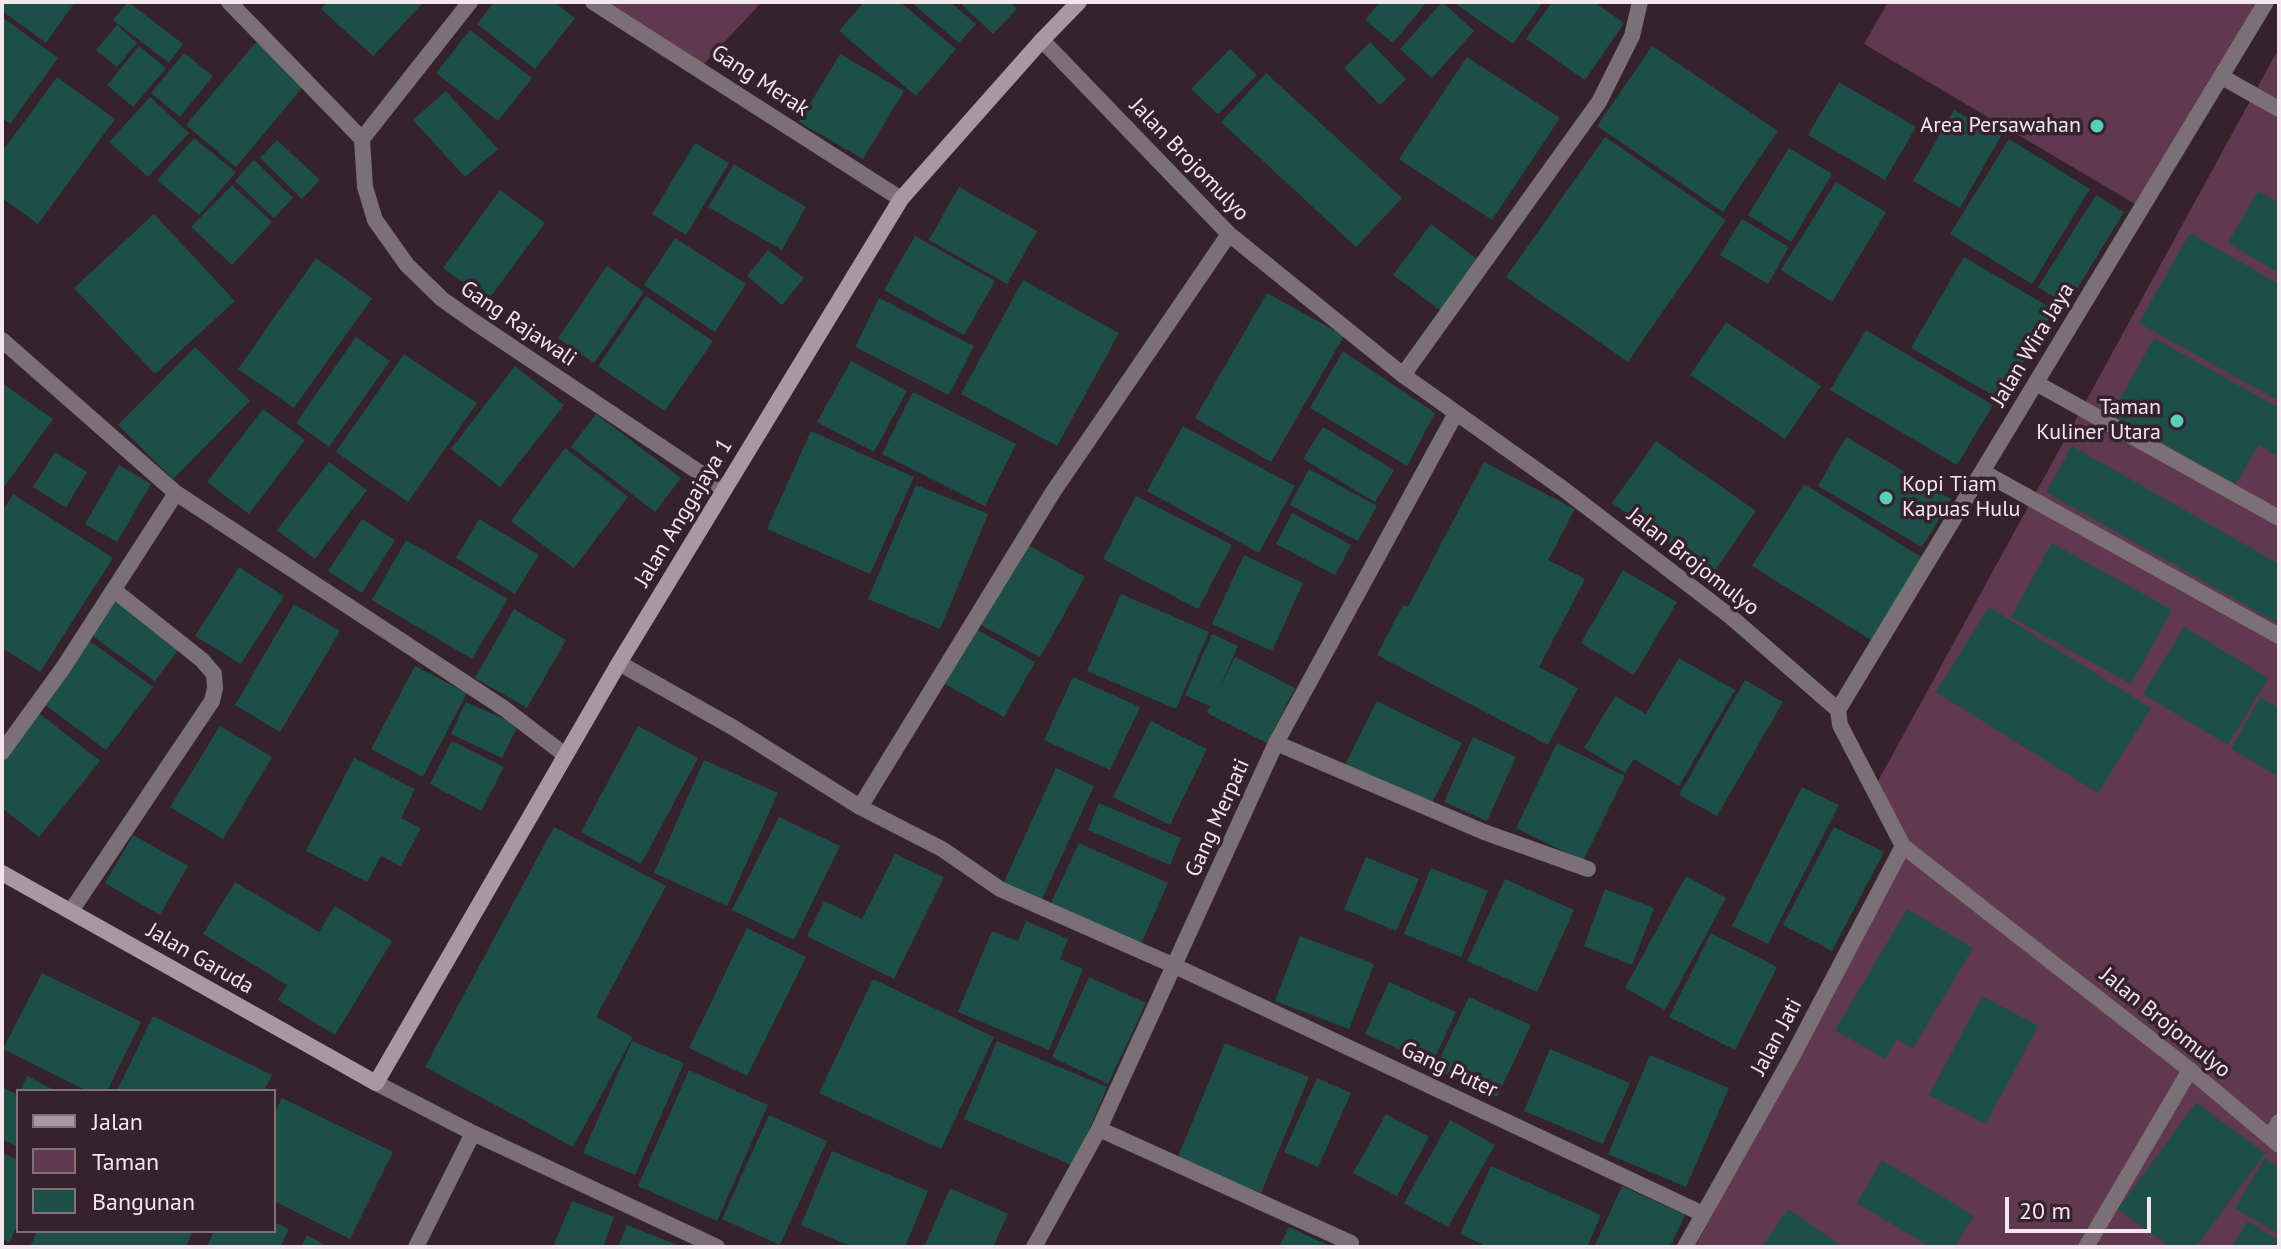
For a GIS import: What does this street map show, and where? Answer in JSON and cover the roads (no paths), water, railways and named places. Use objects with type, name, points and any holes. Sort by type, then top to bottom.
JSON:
[{"type":"main road","name":"Jalan Anggajaya 1","points":[[376,1083],[619,663],[901,199],[1079,2]]},
{"type":"main road","name":"Jalan Garuda","points":[[2,873],[376,1083]]},
{"type":"street","points":[[229,2],[362,139],[470,2]]},
{"type":"street","name":"Gang Merak","points":[[593,2],[901,199]]},
{"type":"street","points":[[1403,375],[1599,102],[1632,36],[1640,2]]},
{"type":"street","name":"Jalan Wira Jaya","points":[[1838,710],[2266,2]]},
{"type":"street","name":"Jalan Brojomulyo","points":[[1042,40],[1229,234],[1403,375],[1562,488],[1731,617],[1838,710],[1840,725],[1903,846],[2190,1070],[2275,1141]]},
{"type":"street","points":[[2222,77],[2279,109]]},
{"type":"street","name":"Gang Rajawali","points":[[362,139],[365,187],[375,220],[407,265],[442,299],[724,489]]},
{"type":"street","points":[[860,807],[1053,492],[1229,234]]},
{"type":"street","points":[[2,340],[176,493],[505,709],[565,755]]},
{"type":"street","points":[[2036,383],[2279,518]]},
{"type":"street","name":"Gang Merpati","points":[[1034,1247],[1099,1129],[1276,743],[1456,413]]},
{"type":"street","points":[[1983,472],[2279,636]]},
{"type":"street","points":[[2,752],[115,591],[176,493]]},
{"type":"street","points":[[71,911],[212,701],[215,688],[214,674],[202,660],[115,591]]},
{"type":"street","name":"Gang Puter","points":[[619,663],[734,728],[860,807],[942,849],[1000,889],[1175,966],[1703,1214]]},
{"type":"street","points":[[1276,743],[1484,832],[1588,869]]},
{"type":"street","name":"Jalan Jati","points":[[1685,1247],[1793,1055],[1903,846]]},
{"type":"street","points":[[2086,1247],[2190,1070]]},
{"type":"street","points":[[376,1083],[473,1133],[717,1247]]},
{"type":"street","points":[[2275,1141],[2279,1122]]},
{"type":"street","points":[[1099,1129],[1351,1243]]},
{"type":"street","points":[[416,1247],[473,1133]]},
{"type":"place","name":"Area Persawahan","points":[[2097,126]]},
{"type":"place","name":"Taman Kuliner Utara","points":[[2177,421]]},
{"type":"place","name":"Kopi Tiam Kapuas Hulu","points":[[1886,498]]}]
